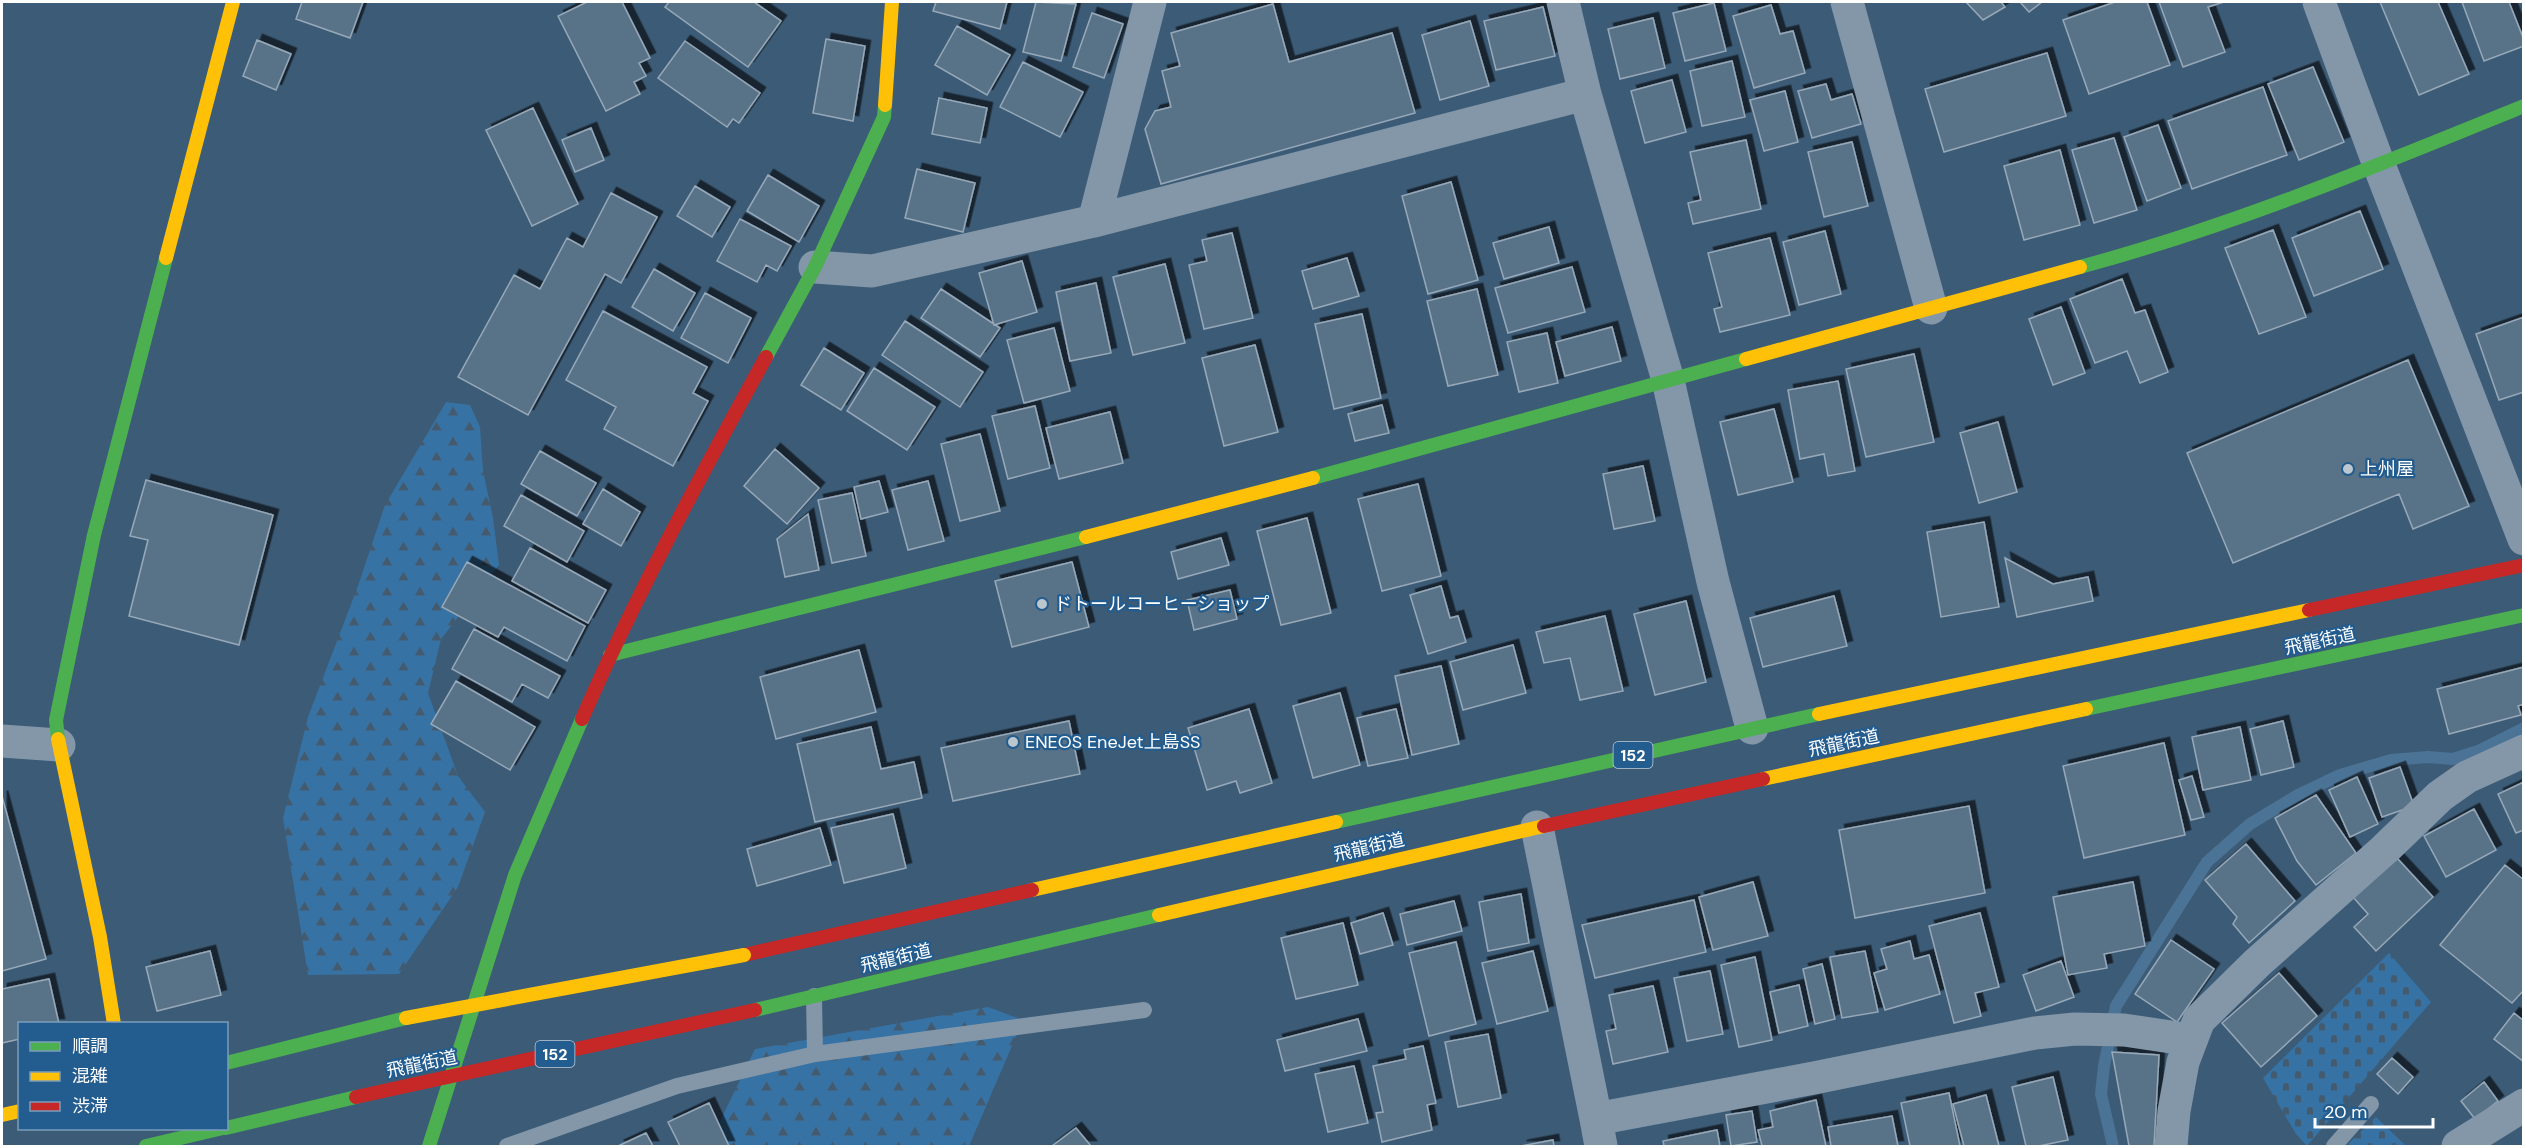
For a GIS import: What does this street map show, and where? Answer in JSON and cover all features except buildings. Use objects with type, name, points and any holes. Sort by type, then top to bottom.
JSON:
[{"type":"main road","points":[[114,1022],[100,937],[59,745],[56,720],[94,535],[233,2]]},
{"type":"main road","points":[[429,1146],[515,875],[610,656],[715,449],[816,267],[884,117],[892,2]]},
{"type":"main road","points":[[610,656],[1216,505],[2143,250],[2379,165],[2523,106]]},
{"type":"main road","name":"飛龍街道","points":[[228,1062],[406,1018],[744,955],[1752,728],[2523,565]]},
{"type":"main road","name":"飛龍街道","points":[[228,1127],[754,1010],[1537,827],[2523,615]]},
{"type":"main road","points":[[2,1114],[18,1111]]},
{"type":"main road","name":"飛龍街道","points":[[140,1143],[214,1130]]},
{"type":"street","points":[[1094,221],[1150,2]]},
{"type":"street","points":[[1563,2],[1585,94],[1668,380],[1713,582],[1752,728]]},
{"type":"street","points":[[1847,2],[1931,308]]},
{"type":"street","points":[[2319,2],[2379,165],[2523,538]]},
{"type":"street","points":[[816,267],[872,271],[1094,221],[1585,94]]},
{"type":"street","points":[[2,741],[59,745]]},
{"type":"street","points":[[2171,1146],[2183,1062],[2199,1020],[2257,963],[2385,849],[2440,796],[2467,777],[2523,751]]},
{"type":"street","points":[[1537,827],[1599,1133],[1819,1077],[2036,1033],[2074,1029],[2111,1030],[2191,1040]]},
{"type":"street","points":[[2458,1146],[2523,1105]]},
{"type":"lane","points":[[814,996],[815,1054]]},
{"type":"lane","points":[[507,1146],[677,1086],[815,1054],[1144,1010]]},
{"type":"lane","points":[[2334,1146],[2371,1104]]},
{"type":"green space","points":[[446,402],[470,405],[480,427],[483,471],[493,518],[499,565],[441,639],[428,693],[458,776],[485,812],[458,887],[399,974],[308,975],[283,818],[308,717],[358,586],[385,505]]},
{"type":"green space","points":[[2389,953],[2431,1002],[2307,1146],[2296,1134],[2263,1078]]},
{"type":"green space","points":[[988,1007],[1023,1020],[969,1146],[708,1146],[755,1049]]},
{"type":"green space","points":[[2376,1117],[2406,1146],[2346,1146]]},
{"type":"waterway","points":[[2113,1146],[2101,1094],[2116,1006],[2207,862],[2250,824],[2298,795],[2340,775],[2391,760],[2428,757],[2453,759],[2478,751],[2524,728]]},
{"type":"traffic: fast","points":[[766,357],[815,267],[884,117],[885,105]]},
{"type":"traffic: fast","points":[[2080,267],[2249,214],[2524,106]]},
{"type":"traffic: fast","points":[[58,739],[56,720],[94,535],[166,258]]},
{"type":"traffic: fast","points":[[1313,478],[1746,359]]},
{"type":"traffic: fast","points":[[610,655],[1086,537]]},
{"type":"traffic: fast","points":[[2086,709],[2524,615]]},
{"type":"traffic: fast","points":[[1336,822],[1819,714]]},
{"type":"traffic: fast","points":[[429,1146],[515,875],[582,719]]},
{"type":"traffic: fast","points":[[755,1010],[1159,915]]},
{"type":"traffic: fast","points":[[228,1062],[406,1018]]},
{"type":"traffic: fast","points":[[228,1128],[356,1097]]},
{"type":"traffic: fast","points":[[146,1146],[214,1130]]},
{"type":"traffic: slow","points":[[166,258],[233,2]]},
{"type":"traffic: slow","points":[[885,105],[892,2]]},
{"type":"traffic: slow","points":[[1746,359],[2080,267]]},
{"type":"traffic: slow","points":[[1086,537],[1313,478]]},
{"type":"traffic: slow","points":[[1819,714],[2309,610]]},
{"type":"traffic: slow","points":[[1763,779],[2086,709]]},
{"type":"traffic: slow","points":[[58,739],[100,937],[114,1022]]},
{"type":"traffic: slow","points":[[1032,890],[1336,822]]},
{"type":"traffic: slow","points":[[1159,915],[1544,826]]},
{"type":"traffic: slow","points":[[406,1018],[744,955]]},
{"type":"traffic: slow","points":[[2,1115],[18,1111]]},
{"type":"traffic: jam","points":[[582,719],[647,581],[766,357]]},
{"type":"traffic: jam","points":[[2309,610],[2524,565]]},
{"type":"traffic: jam","points":[[1544,826],[1763,779]]},
{"type":"traffic: jam","points":[[744,955],[1032,890]]},
{"type":"traffic: jam","points":[[356,1097],[755,1010]]},
{"type":"place","name":"上州屋","points":[[2348,469]]},
{"type":"place","name":"ドトールコーヒーショップ","points":[[1042,604]]},
{"type":"place","name":"ENEOS EneJet上島SS","points":[[1013,742]]}]
